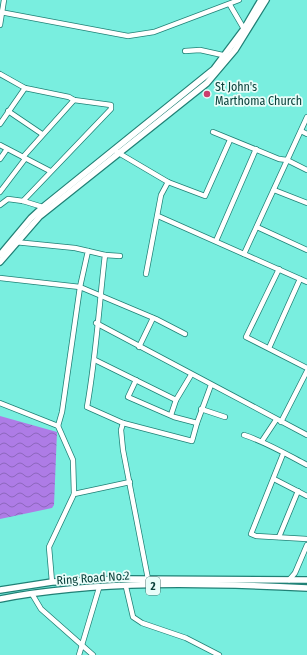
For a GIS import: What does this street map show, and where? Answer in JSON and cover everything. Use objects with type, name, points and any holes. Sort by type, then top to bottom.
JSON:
[{"type":"main road","points":[[0,255],[40,216],[46,208],[114,150],[199,83],[227,56],[261,0]]},
{"type":"main road","points":[[46,208],[121,153],[207,83],[266,0]]},
{"type":"main road","points":[[0,262],[14,242]]},
{"type":"main road","name":"Ring Road No.2","points":[[0,590],[52,582],[148,579],[307,580]]},
{"type":"main road","name":"Ring Road No.2","points":[[0,599],[32,594],[126,587],[198,585],[307,588]]},
{"type":"street","points":[[0,25],[1,10],[4,0]]},
{"type":"street","points":[[1,10],[128,36],[154,32],[230,5],[239,0]]},
{"type":"street","points":[[230,5],[244,29]]},
{"type":"street","points":[[185,51],[200,50],[227,56]]},
{"type":"street","points":[[0,74],[25,88],[69,97],[74,100],[107,103],[111,105],[111,109],[50,171],[23,201]]},
{"type":"street","points":[[0,124],[25,88]]},
{"type":"street","points":[[0,192],[42,134],[74,100]]},
{"type":"street","points":[[8,111],[42,134]]},
{"type":"street","points":[[244,254],[307,117]]},
{"type":"street","points":[[301,131],[307,134]]},
{"type":"street","points":[[213,132],[279,159],[287,160],[307,170]]},
{"type":"street","points":[[114,150],[168,182],[205,196],[230,140]]},
{"type":"street","points":[[0,145],[50,171]]},
{"type":"street","points":[[0,159],[7,149]]},
{"type":"street","points":[[216,242],[256,150]]},
{"type":"street","points":[[146,274],[161,195],[168,182]]},
{"type":"street","points":[[274,190],[307,203]]},
{"type":"street","points":[[0,205],[8,199],[23,201],[46,208]]},
{"type":"street","points":[[158,216],[307,282]]},
{"type":"street","points":[[257,227],[307,250]]},
{"type":"street","points":[[14,242],[75,248],[105,255],[120,256]]},
{"type":"street","points":[[52,582],[49,547],[74,494],[72,460],[58,426],[62,412],[80,287],[88,251]]},
{"type":"street","points":[[105,255],[96,323],[95,360],[87,407],[123,423],[192,441],[201,409],[211,385]]},
{"type":"street","points":[[279,269],[246,337],[307,368]]},
{"type":"street","points":[[0,278],[80,287],[185,334]]},
{"type":"street","points":[[269,348],[300,279]]},
{"type":"street","points":[[139,347],[152,318]]},
{"type":"street","points":[[96,323],[278,421],[307,435]]},
{"type":"street","points":[[95,360],[176,400]]},
{"type":"street","points":[[262,441],[278,421],[307,371]]},
{"type":"street","points":[[171,414],[176,400],[191,374]]},
{"type":"street","points":[[136,380],[128,397],[197,423]]},
{"type":"street","points":[[0,403],[58,426]]},
{"type":"street","points":[[201,409],[225,417]]},
{"type":"street","points":[[123,423],[121,430],[148,579]]},
{"type":"street","points":[[244,434],[262,441],[307,465]]},
{"type":"street","points":[[284,454],[274,479],[260,507],[251,534],[256,536],[307,539]]},
{"type":"street","points":[[274,479],[307,496]]},
{"type":"street","points":[[74,494],[130,482]]},
{"type":"street","points":[[279,537],[298,491]]},
{"type":"street","points":[[289,580],[295,572],[307,545]]},
{"type":"street","points":[[126,587],[133,618],[142,623],[186,638],[219,655]]},
{"type":"street","points":[[79,655],[99,588]]},
{"type":"street","points":[[32,594],[41,609],[93,655]]},
{"type":"water","points":[[0,416],[57,432],[54,505],[52,508],[0,519]]},
{"type":"place","name":"St John's Marthoma Church","points":[[207,94]]}]
